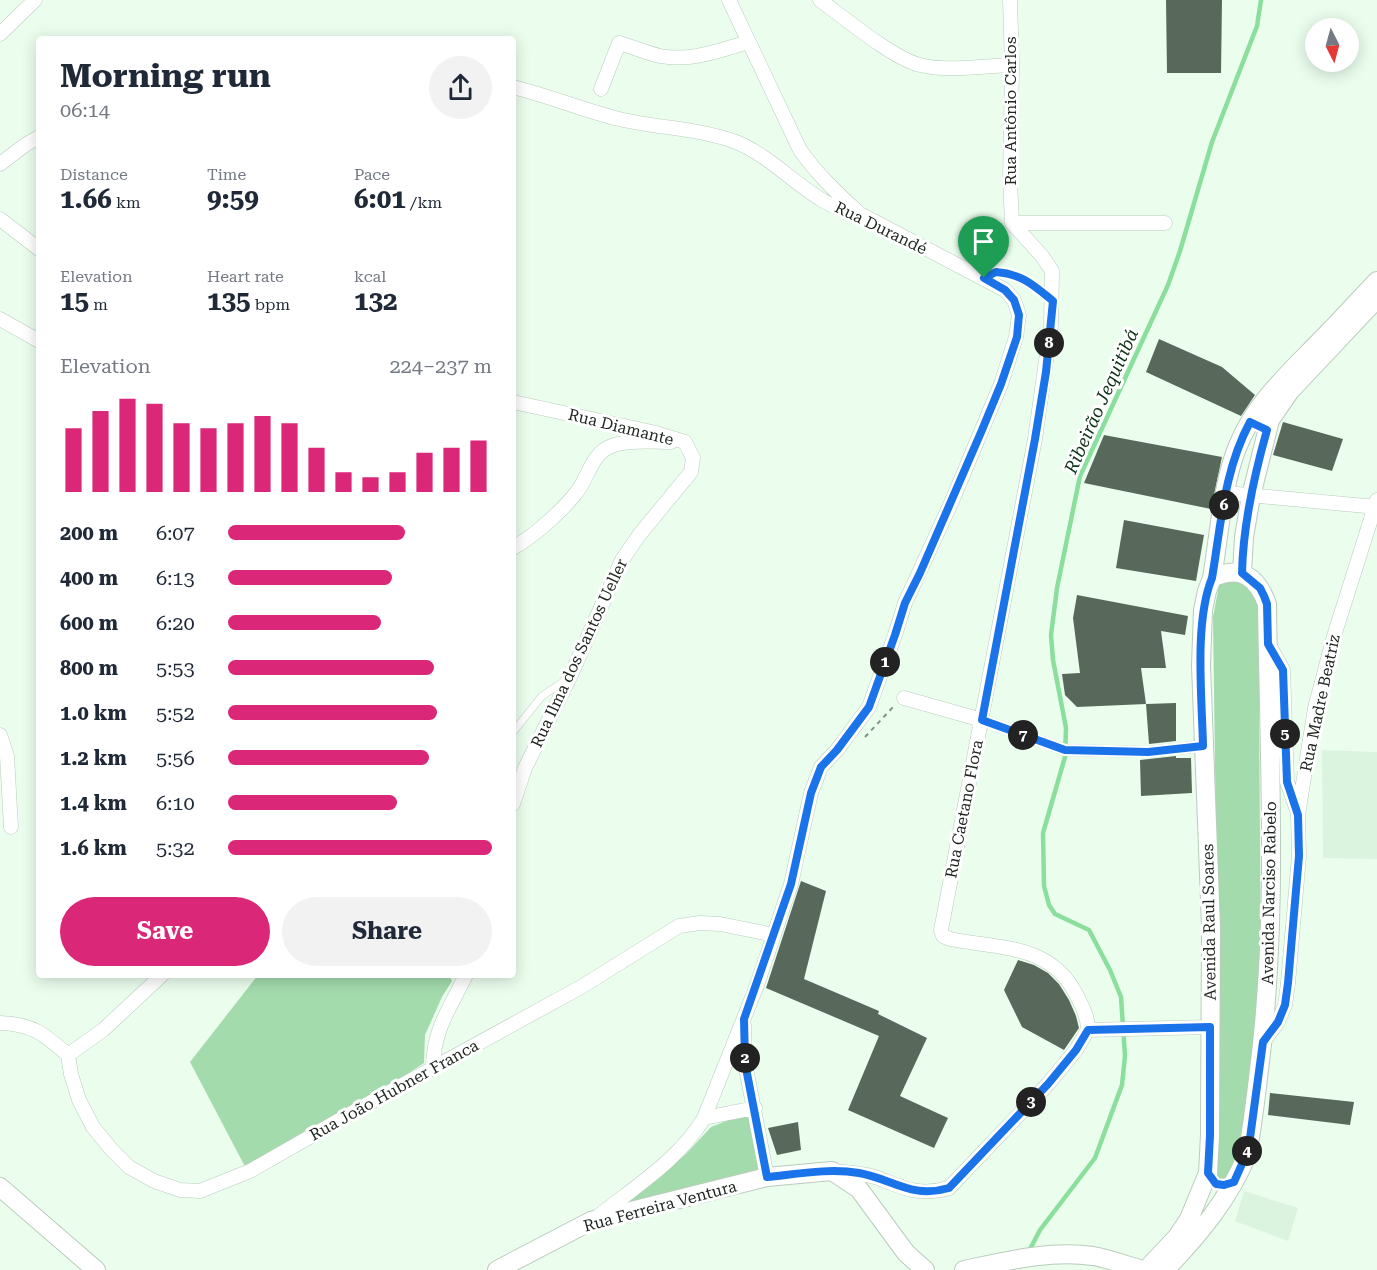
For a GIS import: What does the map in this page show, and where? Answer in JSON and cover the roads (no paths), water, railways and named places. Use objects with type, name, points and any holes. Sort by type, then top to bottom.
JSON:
[{"type":"street","points":[[0,34],[35,0]]},
{"type":"street","points":[[729,0],[800,150],[830,187],[862,215]]},
{"type":"street","points":[[820,0],[900,57],[918,64],[939,68],[1012,65]]},
{"type":"street","name":"Rua Antônio Carlos","points":[[1010,0],[1012,223]]},
{"type":"street","points":[[601,89],[619,43],[658,56],[677,58],[695,57],[749,42]]},
{"type":"street","name":"Rua Durandé","points":[[516,88],[620,119],[699,132],[735,142],[755,152],[803,188],[839,209],[862,215],[1005,290],[1014,300],[1019,315],[1017,337],[1001,384],[905,603],[869,707],[837,750],[821,767],[814,784],[791,884],[744,1019],[704,1118],[690,1138],[651,1175],[591,1221]]},
{"type":"street","points":[[0,164],[36,139]]},
{"type":"street","points":[[0,219],[36,245]]},
{"type":"street","points":[[1012,223],[1166,223]]},
{"type":"street","name":"Rua Caetano Flora","points":[[1012,223],[1042,256],[1052,271],[1053,301],[1046,372],[941,930],[943,936],[950,939],[1028,951],[1042,958],[1060,970],[1074,989],[1093,1030]]},
{"type":"street","name":"Avenida Raul Soares","points":[[1242,573],[1242,549],[1251,496],[1270,420],[1290,391],[1371,299],[1377,281]]},
{"type":"street","name":"Avenida Raul Soares","points":[[1144,1270],[1177,1238],[1189,1219],[1208,1173],[1211,927],[1203,746],[1203,610],[1233,460],[1250,422],[1270,393],[1371,299]]},
{"type":"street","points":[[0,319],[36,339]]},
{"type":"street","name":"Rua Diamante","points":[[516,403],[652,432],[685,442],[693,458],[691,472],[683,483]]},
{"type":"street","points":[[1250,422],[1267,430]]},
{"type":"street","points":[[516,546],[546,523],[577,493],[598,455],[608,447],[634,442],[685,442]]},
{"type":"street","name":"Rua Ilma dos Santos Ueller","points":[[516,795],[525,768],[570,677],[622,560],[640,534],[683,483]]},
{"type":"street","points":[[1226,493],[1376,504]]},
{"type":"street","name":"Rua Madre Beatriz","points":[[1263,1042],[1278,1022],[1285,1005],[1299,856],[1298,815],[1305,761],[1323,675],[1376,504]]},
{"type":"street","points":[[1209,584],[1227,572],[1242,573]]},
{"type":"street","name":"Avenida Narciso Rabelo","points":[[1165,1270],[1185,1250],[1220,1205],[1234,1182],[1246,1155],[1263,1042],[1269,968],[1272,805],[1267,604],[1260,588],[1242,573]]},
{"type":"street","points":[[1268,644],[1283,670],[1287,782],[1298,815]]},
{"type":"street","points":[[904,698],[982,720],[1065,750],[1148,752],[1203,746]]},
{"type":"street","points":[[0,735],[7,756],[11,827]]},
{"type":"street","name":"Rua João Hubner Franca","points":[[68,1055],[79,1100],[93,1127],[111,1149],[129,1167],[154,1180],[180,1190],[200,1191],[250,1171],[581,987],[679,926],[699,923],[720,924],[774,934]]},
{"type":"street","points":[[0,1023],[25,1025],[35,1029],[68,1055],[103,1030],[159,978]]},
{"type":"street","points":[[433,1068],[436,1034],[464,978]]},
{"type":"street","points":[[744,1019],[745,1063],[767,1177]]},
{"type":"street","points":[[832,1171],[873,1177],[906,1190],[930,1191],[949,1188],[1048,1084],[1093,1030],[1210,1027]]},
{"type":"street","points":[[704,1118],[755,1108]]},
{"type":"street","points":[[832,1171],[859,1189],[906,1253],[925,1270]]},
{"type":"street","name":"Rua Ferreira Ventura","points":[[497,1270],[591,1221],[767,1177],[832,1171]]},
{"type":"street","points":[[1208,1173],[1216,1184],[1224,1185],[1234,1182]]},
{"type":"street","points":[[3,1190],[96,1270]]},
{"type":"street","points":[[964,1270],[1003,1261],[1045,1256],[1091,1256],[1144,1270]]},
{"type":"lane","points":[[516,728],[542,696],[570,677]]},
{"type":"waterway","name":"Ribeirão Jequitibá","points":[[1028,1253],[1040,1230],[1095,1158],[1122,1085],[1125,1056],[1121,997],[1110,970],[1089,930],[1055,914],[1049,905],[1044,886],[1043,833],[1065,757],[1066,728],[1053,660],[1051,635],[1057,588],[1080,476],[1168,285],[1212,142],[1257,26],[1261,0]]}]
